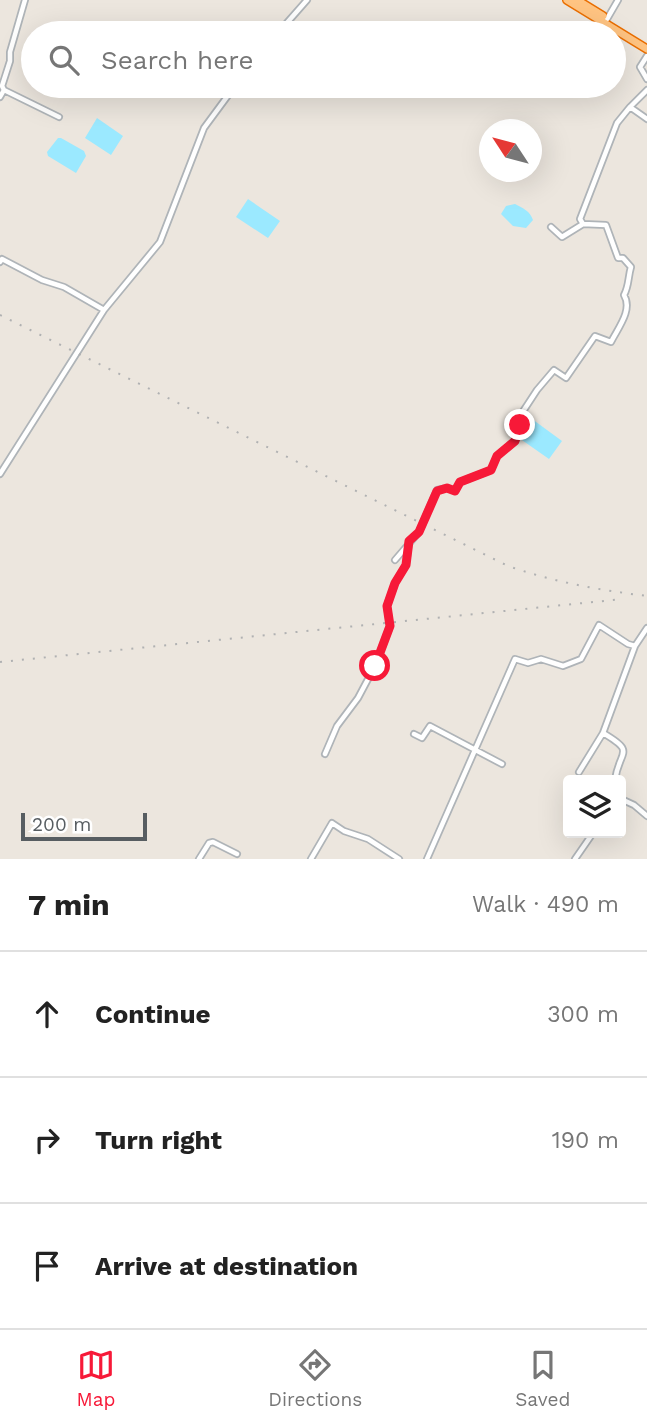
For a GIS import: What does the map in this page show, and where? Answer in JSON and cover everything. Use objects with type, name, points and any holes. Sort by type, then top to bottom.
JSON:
[{"type":"highway","points":[[567,0],[603,21]]},
{"type":"highway","points":[[577,0],[610,21]]},
{"type":"highway","points":[[626,32],[647,47]]},
{"type":"highway","points":[[626,35],[647,47]]},
{"type":"street","points":[[25,0],[2,86],[59,117]]},
{"type":"street","points":[[289,21],[307,0]]},
{"type":"street","points":[[607,19],[618,0]]},
{"type":"street","points":[[647,55],[640,67],[647,79]]},
{"type":"street","points":[[0,97],[5,90]]},
{"type":"street","points":[[583,224],[580,219],[614,130],[630,107],[647,90]]},
{"type":"street","points":[[0,474],[104,310],[160,242],[204,128],[226,98]]},
{"type":"street","points":[[630,107],[647,119]]},
{"type":"street","points":[[395,560],[419,532],[437,491],[447,488],[455,491],[460,482],[491,470],[497,456],[515,441],[520,416],[554,370],[566,378],[595,336],[611,342],[627,312],[628,302],[624,295],[631,267],[623,258],[618,258],[606,225],[583,224],[562,237],[551,227]]},
{"type":"street","points":[[0,262],[2,259],[19,266],[104,310]]},
{"type":"street","points":[[324,754],[337,726],[358,698],[375,666],[390,626],[387,606],[395,583],[406,565],[409,541]]},
{"type":"street","points":[[427,859],[515,659],[528,663],[541,659],[563,666],[581,659],[598,625],[635,646]]},
{"type":"street","points":[[579,772],[603,733],[635,646],[647,628]]},
{"type":"street","points":[[414,734],[422,738],[430,726],[502,764]]},
{"type":"street","points":[[603,733],[622,744],[624,751],[617,775]]},
{"type":"street","points":[[626,802],[647,816]]},
{"type":"street","points":[[312,859],[332,823],[344,831],[368,839],[399,859]]},
{"type":"street","points":[[575,859],[590,838]]},
{"type":"street","points":[[199,859],[209,843],[214,842],[237,853]]},
{"type":"water","points":[[97,118],[123,136],[111,155],[85,138]]},
{"type":"water","points":[[58,138],[84,151],[86,156],[76,173],[48,156],[47,152]]},
{"type":"water","points":[[248,199],[280,221],[268,238],[236,217]]},
{"type":"water","points":[[515,204],[532,217],[533,220],[526,228],[513,226],[501,214],[506,206]]},
{"type":"water","points":[[532,419],[562,441],[549,459],[519,438]]},
{"type":"railway","points":[[0,315],[508,566],[577,585],[647,596]]},
{"type":"railway","points":[[0,662],[623,599]]},
{"type":"route","points":[[375,666],[390,626],[387,606],[395,583],[406,565],[409,541],[419,532],[437,491],[447,488],[455,491],[460,482],[491,470],[497,456],[515,441],[520,425]]}]
